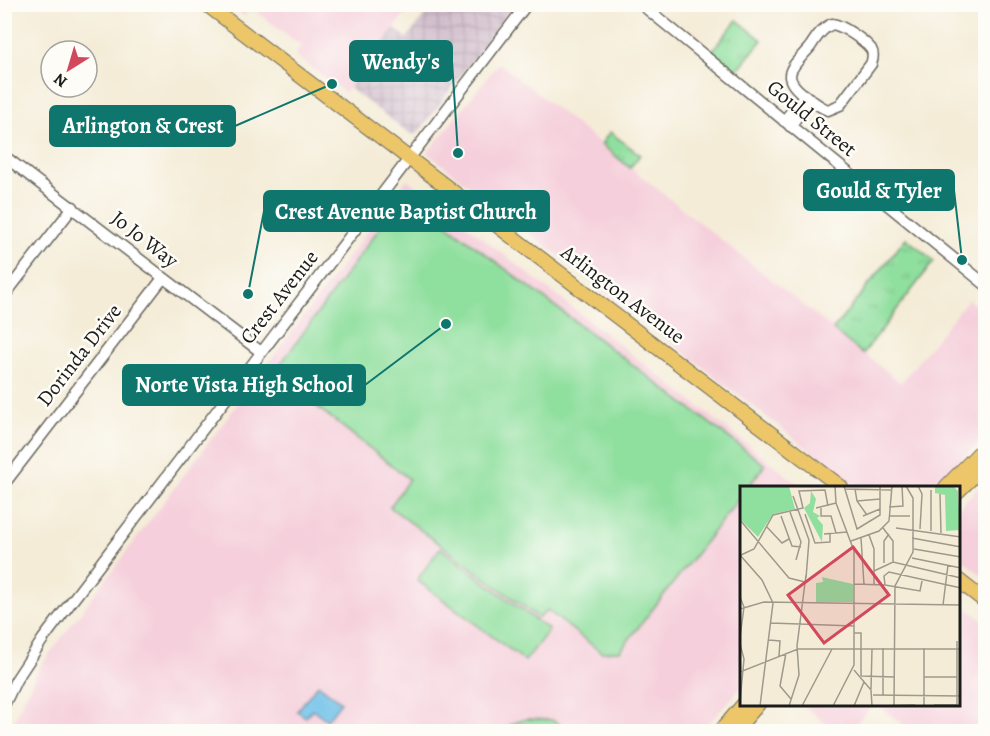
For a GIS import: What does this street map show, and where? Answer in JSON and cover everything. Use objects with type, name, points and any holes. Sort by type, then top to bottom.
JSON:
[{"type":"main road","name":"Arlington Avenue","points":[[206,4],[840,486]]},
{"type":"main road","points":[[947,486],[986,446]]},
{"type":"main road","points":[[960,489],[986,464]]},
{"type":"main road","points":[[960,582],[986,602]]},
{"type":"main road","points":[[720,732],[743,706]]},
{"type":"main road","points":[[734,732],[757,706]]},
{"type":"street","name":"Crest Avenue","points":[[4,705],[16,680],[43,639],[527,4]]},
{"type":"street","name":"Gould Street","points":[[641,4],[986,285]]},
{"type":"street","points":[[842,26],[871,50],[873,53],[871,64],[840,105],[831,110],[824,109],[808,97],[793,85],[790,79],[793,68],[825,27],[842,26]]},
{"type":"street","points":[[787,124],[808,97]]},
{"type":"street","name":"Jo Jo Way","points":[[4,156],[261,352]]},
{"type":"street","points":[[4,296],[73,207]]},
{"type":"street","name":"Dorinda Drive","points":[[4,484],[163,278]]},
{"type":"shaded area","points":[[230,5],[412,5],[345,93],[295,55],[301,46],[252,8],[244,16]]},
{"type":"shaded area","points":[[433,5],[514,5],[418,133],[412,135],[349,88],[394,28],[407,38]]},
{"type":"shaded area","points":[[499,63],[901,383],[968,299],[985,313],[985,436],[935,486],[856,486],[427,153]]},
{"type":"shaded area","points":[[407,179],[801,486],[740,486],[740,689],[702,731],[9,732],[41,665]]},
{"type":"shaded area","points":[[985,480],[985,578],[960,558],[960,507]]},
{"type":"shaded area","points":[[960,603],[985,622],[985,731],[909,731],[880,706],[960,706]]},
{"type":"shaded area","points":[[805,706],[872,706],[848,732],[834,731]]},
{"type":"green space","points":[[737,20],[762,40],[740,67],[735,69],[712,51]]},
{"type":"green space","points":[[610,132],[640,155],[630,168],[601,144]]},
{"type":"green space","points":[[405,193],[765,465],[749,486],[740,486],[740,497],[620,651],[601,652],[547,610],[539,618],[390,507],[409,479],[274,373]]},
{"type":"green space","points":[[906,238],[934,261],[863,354],[833,330]]},
{"type":"green space","points":[[440,548],[549,630],[525,661],[417,580]]},
{"type":"green space","points":[[526,719],[552,720],[570,731],[504,731],[512,724]]},
{"type":"water","points":[[318,684],[341,702],[327,720],[312,709],[306,717],[297,711]]},
{"type":"place","name":"Arlington & Crest","points":[[332,84]]},
{"type":"place","name":"Wendy's","points":[[458,153]]},
{"type":"place","name":"Gould & Tyler","points":[[962,260]]},
{"type":"place","name":"Crest Avenue Baptist Church","points":[[248,294]]},
{"type":"place","name":"Norte Vista High School","points":[[446,324]]}]
